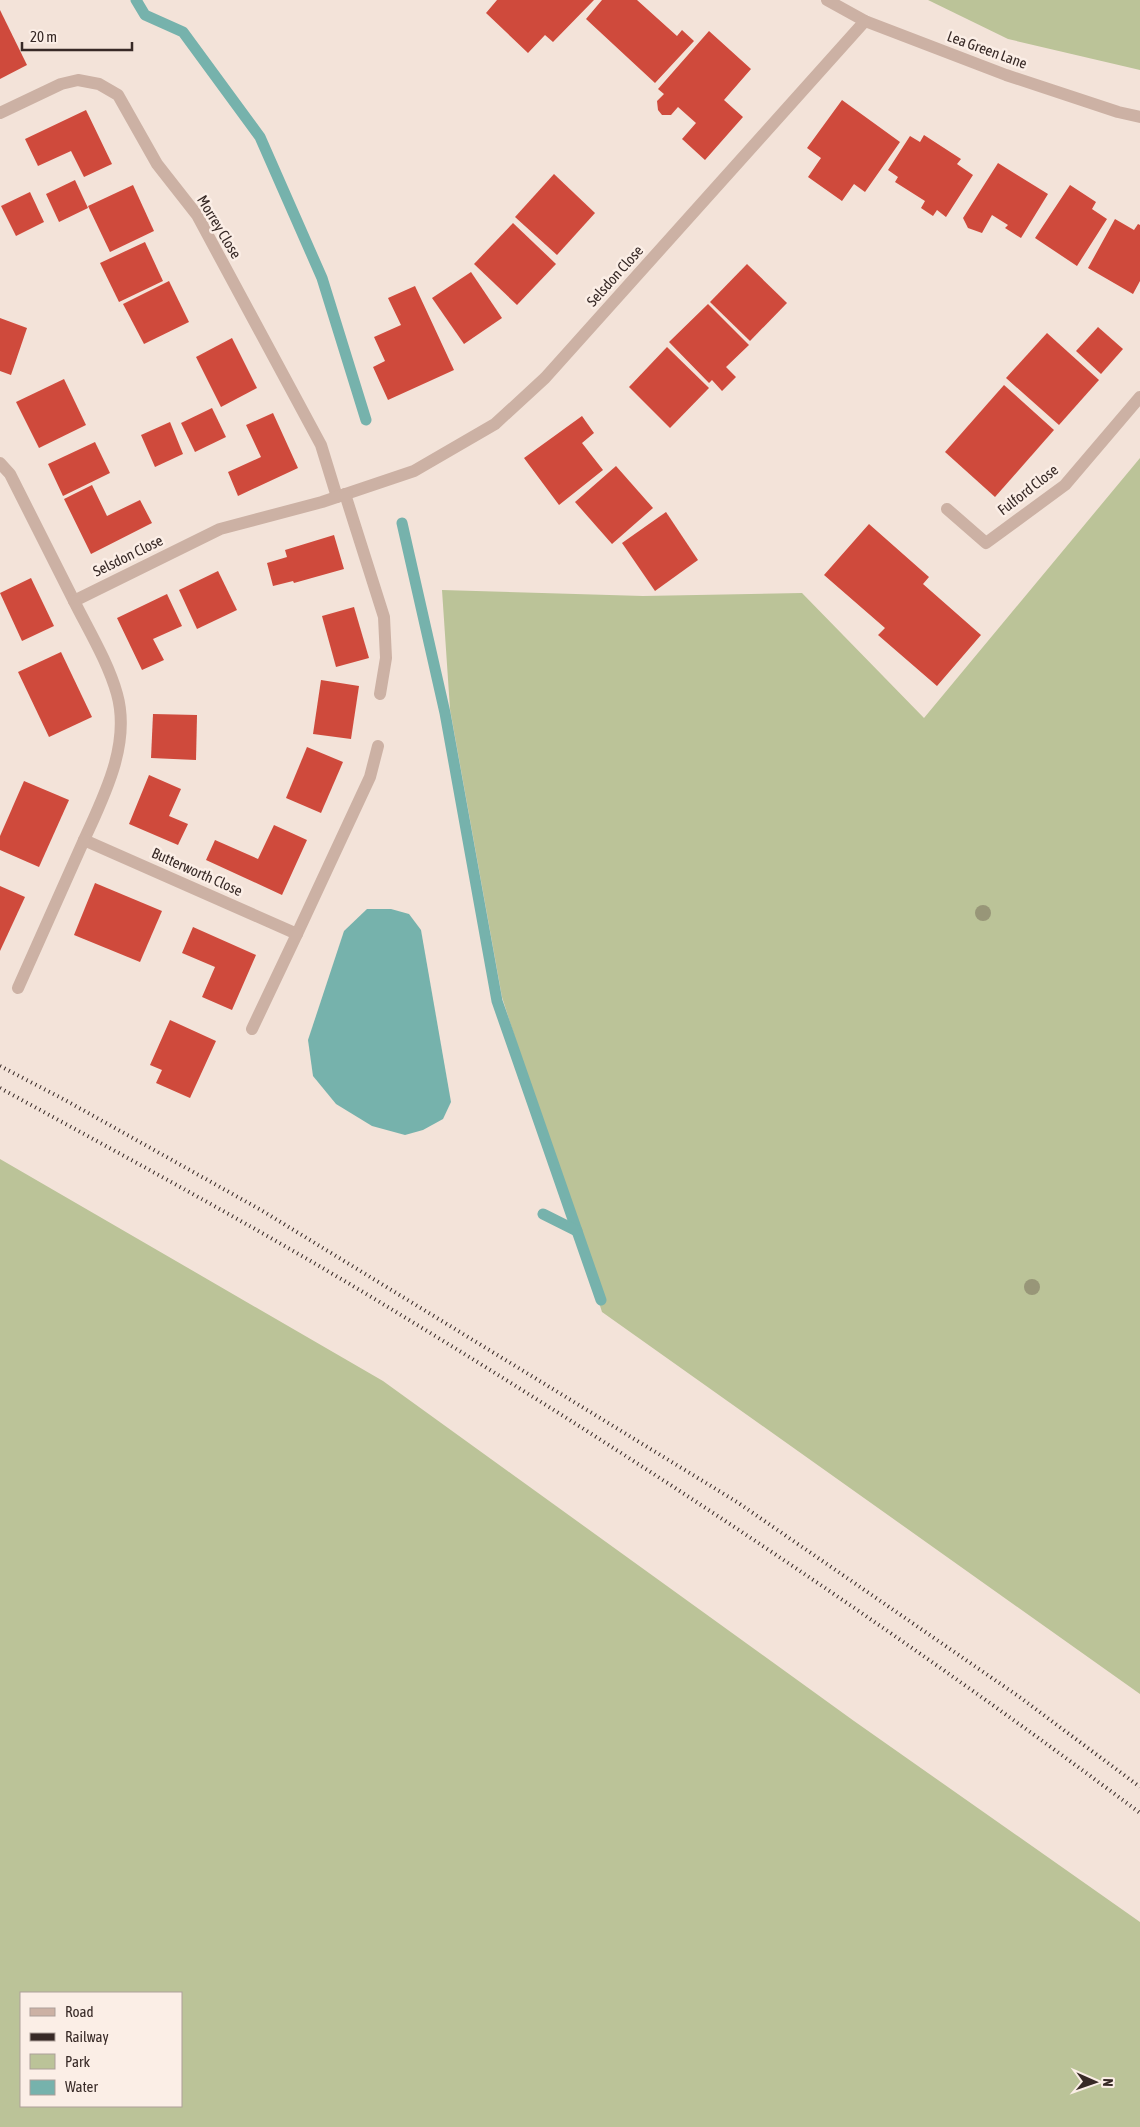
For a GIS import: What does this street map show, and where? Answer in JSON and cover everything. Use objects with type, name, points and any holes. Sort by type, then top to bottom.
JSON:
[{"type":"street","name":"Lea Green Lane","points":[[827,0],[865,21],[1006,75],[1118,112],[1140,117]]},
{"type":"street","name":"Selsdon Close","points":[[74,601],[220,530],[341,496],[414,471],[495,424],[545,378],[865,21]]},
{"type":"street","name":"Morrey Close","points":[[0,113],[61,84],[78,80],[98,84],[118,95],[157,164],[197,215],[321,445],[341,496]]},
{"type":"street","name":"Fulford Close","points":[[947,509],[986,543],[1065,485],[1140,397]]},
{"type":"street","points":[[0,463],[10,474],[106,667],[117,695],[121,723],[113,770],[18,988]]},
{"type":"street","points":[[341,496],[384,617],[386,658],[380,694]]},
{"type":"street","points":[[252,1029],[370,777],[378,746]]},
{"type":"street","name":"Butterworth Close","points":[[84,840],[297,934]]},
{"type":"green space","points":[[928,0],[1140,0],[1140,70],[1008,39]]},
{"type":"green space","points":[[1140,458],[1140,1694],[602,1312],[502,997],[450,709],[442,590],[643,596],[802,593],[924,718]]},
{"type":"green space","points":[[0,1159],[383,1381],[854,1721],[1140,1922],[1140,2127],[0,2127]]},
{"type":"water","points":[[367,909],[391,909],[409,914],[421,930],[451,1102],[443,1119],[423,1130],[405,1135],[372,1126],[336,1104],[313,1076],[308,1040],[344,931]]},
{"type":"building","points":[[497,0],[594,0],[553,42],[545,35],[528,53],[486,13]]},
{"type":"building","points":[[602,0],[637,0],[677,36],[682,30],[694,41],[655,83],[586,19]]},
{"type":"building","points":[[0,10],[27,65],[0,79]]},
{"type":"building","points":[[709,31],[751,69],[724,100],[743,117],[705,160],[682,139],[696,123],[678,107],[671,115],[662,115],[658,110],[657,101],[664,94],[658,89]]},
{"type":"building","points":[[842,100],[900,142],[865,192],[854,184],[842,201],[808,177],[821,158],[807,148]]},
{"type":"building","points":[[86,110],[112,164],[84,177],[71,151],[38,166],[25,139]]},
{"type":"building","points":[[924,135],[961,159],[957,164],[973,175],[946,217],[937,210],[933,216],[921,208],[925,201],[895,182],[898,177],[888,170],[910,136],[920,142]]},
{"type":"building","points":[[998,163],[1048,194],[1021,238],[1005,228],[1008,225],[992,215],[982,233],[968,228],[963,218]]},
{"type":"building","points":[[554,174],[595,213],[557,255],[515,217]]},
{"type":"building","points":[[75,180],[88,208],[59,222],[46,194]]},
{"type":"building","points":[[133,185],[154,231],[110,252],[88,206]]},
{"type":"building","points":[[1070,185],[1096,202],[1092,209],[1107,219],[1077,266],[1035,238]]},
{"type":"building","points":[[30,192],[44,222],[16,236],[1,206]]},
{"type":"building","points":[[1115,219],[1134,230],[1138,224],[1140,225],[1140,281],[1133,294],[1088,268]]},
{"type":"building","points":[[513,223],[556,264],[517,305],[474,264]]},
{"type":"building","points":[[145,242],[163,281],[119,302],[100,263]]},
{"type":"building","points":[[747,264],[787,303],[750,341],[710,302]]},
{"type":"building","points":[[471,272],[502,318],[464,344],[432,298]]},
{"type":"building","points":[[169,281],[189,322],[144,344],[123,304]]},
{"type":"building","points":[[415,286],[454,370],[388,400],[373,367],[385,361],[374,337],[401,325],[388,298]]},
{"type":"building","points":[[708,304],[749,345],[726,367],[736,377],[722,391],[712,380],[709,383],[669,342]]},
{"type":"building","points":[[0,318],[27,328],[11,375],[0,371]]},
{"type":"building","points":[[1098,327],[1123,349],[1101,374],[1076,351]]},
{"type":"building","points":[[1047,333],[1099,380],[1059,425],[1006,378]]},
{"type":"building","points":[[232,338],[257,388],[221,407],[196,357]]},
{"type":"building","points":[[667,347],[709,388],[670,428],[629,387]]},
{"type":"building","points":[[64,379],[86,425],[39,448],[16,402]]},
{"type":"building","points":[[1004,385],[1054,430],[995,497],[945,452]]},
{"type":"building","points":[[212,408],[226,437],[195,452],[181,423]]},
{"type":"building","points":[[273,413],[298,468],[238,496],[228,472],[261,457],[246,425]]},
{"type":"building","points":[[582,416],[594,433],[582,443],[603,470],[559,505],[524,458]]},
{"type":"building","points":[[170,422],[183,454],[155,467],[141,435]]},
{"type":"building","points":[[95,442],[110,473],[63,496],[48,464]]},
{"type":"building","points":[[616,466],[653,508],[612,544],[575,502]]},
{"type":"building","points":[[92,485],[107,516],[140,500],[152,523],[91,554],[64,499]]},
{"type":"building","points":[[666,512],[698,560],[655,591],[622,543]]},
{"type":"building","points":[[869,524],[929,577],[923,584],[981,635],[937,686],[878,635],[885,628],[824,575]]},
{"type":"building","points":[[334,535],[344,569],[294,583],[293,581],[273,586],[267,563],[287,557],[285,550]]},
{"type":"building","points":[[218,571],[237,610],[197,629],[179,590]]},
{"type":"building","points":[[31,578],[54,626],[22,641],[0,593]]},
{"type":"building","points":[[167,594],[182,626],[153,639],[164,660],[142,670],[117,618]]},
{"type":"building","points":[[354,607],[369,658],[336,667],[322,616]]},
{"type":"building","points":[[61,652],[92,717],[49,737],[18,672]]},
{"type":"building","points":[[321,680],[359,686],[351,739],[313,734]]},
{"type":"building","points":[[153,714],[197,715],[196,760],[151,758]]},
{"type":"building","points":[[307,747],[343,762],[321,813],[286,798]]},
{"type":"building","points":[[149,775],[181,789],[169,816],[188,824],[178,845],[129,824]]},
{"type":"building","points":[[24,781],[69,800],[39,867],[0,850],[0,836]]},
{"type":"building","points":[[274,825],[307,840],[282,895],[206,860],[215,840],[258,859]]},
{"type":"building","points":[[95,883],[162,911],[140,962],[74,935]]},
{"type":"building","points":[[0,886],[25,897],[0,951]]},
{"type":"building","points":[[193,927],[256,955],[232,1010],[202,997],[215,967],[182,953]]},
{"type":"building","points":[[170,1020],[216,1041],[190,1098],[156,1083],[162,1070],[150,1065]]},
{"type":"waterway","points":[[136,0],[145,15],[183,32],[260,137],[322,278],[366,420]]},
{"type":"waterway","points":[[402,523],[445,713],[497,1001],[601,1300]]},
{"type":"waterway","points":[[543,1214],[577,1231]]},
{"type":"railway","points":[[0,1066],[65,1100],[261,1210],[737,1502],[1021,1698],[1140,1787]]},
{"type":"railway","points":[[0,1088],[298,1254],[492,1371],[681,1492],[867,1617],[1050,1746],[1140,1813]]}]
